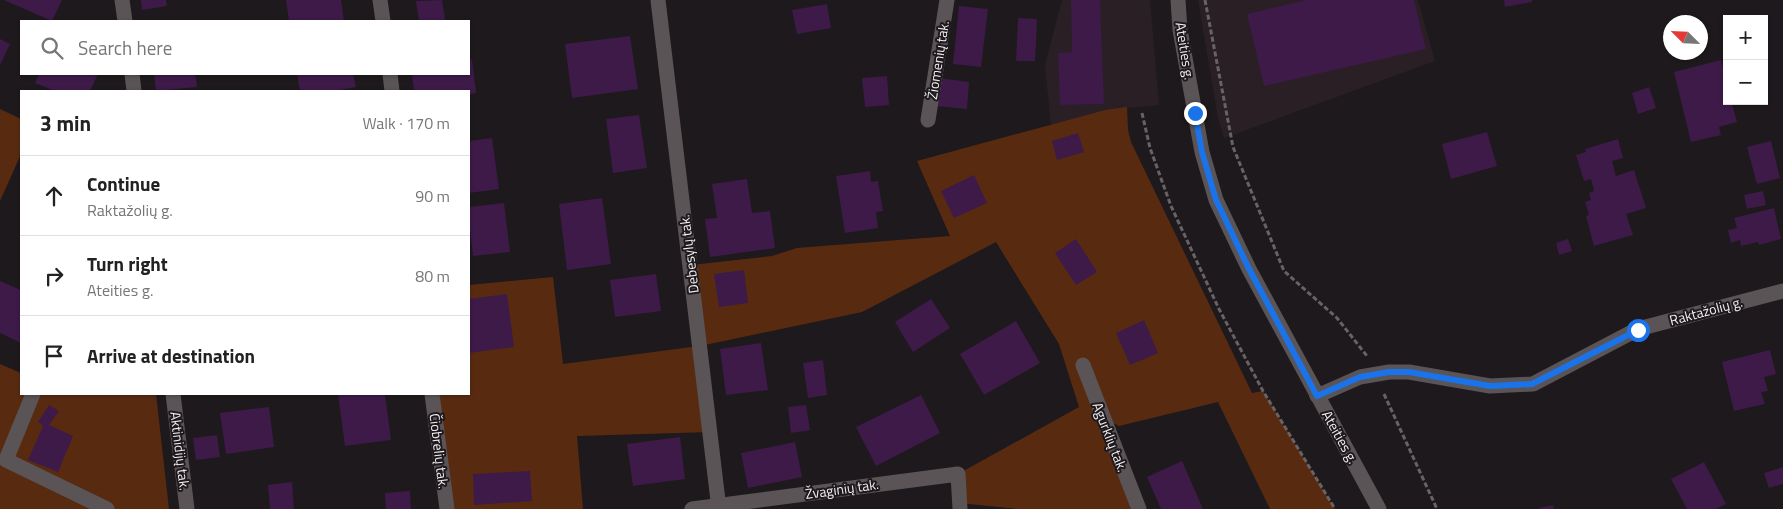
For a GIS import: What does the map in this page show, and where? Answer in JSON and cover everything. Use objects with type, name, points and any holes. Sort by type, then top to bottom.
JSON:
[{"type":"street","points":[[122,0],[125,20]]},
{"type":"street","points":[[380,0],[383,20]]},
{"type":"street","name":"Debesylų tak.","points":[[658,0],[718,508]]},
{"type":"street","name":"Žiomenių tak.","points":[[928,120],[947,0]]},
{"type":"street","name":"Ateities g.","points":[[1178,0],[1180,30],[1201,145],[1216,200],[1249,269],[1379,509]]},
{"type":"street","points":[[132,75],[134,90]]},
{"type":"street","points":[[390,75],[392,90]]},
{"type":"street","name":"Raktažolių g.","points":[[1317,396],[1360,377],[1409,372],[1490,386],[1532,384],[1638,330],[1783,291]]},
{"type":"street","name":"Agurklių tak.","points":[[1083,365],[1102,418],[1139,509]]},
{"type":"street","points":[[33,395],[6,460],[107,509]]},
{"type":"street","name":"Aktinidijų tak.","points":[[173,395],[187,509]]},
{"type":"street","name":"Čiobrelių tak.","points":[[432,395],[446,509]]},
{"type":"street","name":"Žvaginių tak.","points":[[692,509],[718,508],[958,474],[960,509]]},
{"type":"path","points":[[1205,0],[1233,147],[1284,271],[1337,318],[1369,360],[1437,509]]},
{"type":"path","points":[[1142,113],[1150,148],[1171,206],[1219,309],[1263,391],[1335,509]]},
{"type":"shaded area","points":[[1062,0],[1150,0],[1159,105],[1105,110],[1051,125],[1045,65]]},
{"type":"shaded area","points":[[1198,0],[1418,0],[1435,61],[1224,138],[1218,118]]},
{"type":"shaded area","points":[[1127,107],[1128,130],[1131,142],[1252,393],[1263,391],[1335,509],[1270,509],[1218,402],[1119,426],[1103,418],[1139,509],[1018,509],[959,503],[958,474],[1079,407],[1059,344],[996,242],[862,312],[700,346],[710,432],[577,436],[583,509],[447,509],[432,395],[470,395],[470,285],[553,277],[563,364],[699,346],[691,265],[772,256],[797,248],[950,236],[917,161],[1105,110]]},
{"type":"shaded area","points":[[0,109],[20,119],[20,156],[0,201]]},
{"type":"shaded area","points":[[0,364],[20,373],[20,395],[156,395],[169,509],[0,509]]},
{"type":"building","points":[[4,0],[62,0],[52,20]]},
{"type":"building","points":[[141,0],[166,0],[167,6],[142,10]]},
{"type":"building","points":[[286,0],[341,0],[344,20],[289,20]]},
{"type":"building","points":[[442,0],[445,20],[419,20],[416,1]]},
{"type":"building","points":[[1071,0],[1100,0],[1104,104],[1060,105],[1058,53],[1072,52]]},
{"type":"building","points":[[1306,0],[1414,0],[1426,49],[1264,86],[1247,14]]},
{"type":"building","points":[[1504,0],[1532,0],[1532,2],[1505,7]]},
{"type":"building","points":[[827,4],[831,28],[797,34],[792,10]]},
{"type":"building","points":[[959,6],[988,9],[981,67],[953,64]]},
{"type":"building","points":[[1018,18],[1037,19],[1035,61],[1016,61]]},
{"type":"building","points":[[630,36],[638,89],[572,98],[565,44]]},
{"type":"building","points":[[0,39],[10,44],[0,65]]},
{"type":"building","points":[[472,59],[476,93],[470,95],[470,90],[414,90],[412,75],[470,75],[470,60]]},
{"type":"building","points":[[1721,60],[1723,67],[1723,105],[1732,105],[1737,122],[1719,127],[1721,135],[1691,142],[1674,72]]},
{"type":"building","points":[[39,75],[98,75],[90,90],[52,90],[35,83]]},
{"type":"building","points":[[154,75],[195,75],[197,87],[156,90]]},
{"type":"building","points":[[297,75],[353,75],[356,87],[340,90],[300,90]]},
{"type":"building","points":[[887,76],[889,105],[865,107],[862,78]]},
{"type":"building","points":[[939,78],[969,82],[967,109],[936,106]]},
{"type":"building","points":[[1649,87],[1656,108],[1638,114],[1632,93]]},
{"type":"building","points":[[639,115],[647,168],[613,173],[606,119]]},
{"type":"building","points":[[1487,132],[1497,166],[1451,179],[1442,144]]},
{"type":"building","points":[[1078,133],[1084,152],[1057,160],[1052,141]]},
{"type":"building","points":[[492,138],[499,189],[470,193],[470,141]]},
{"type":"building","points":[[1618,139],[1623,158],[1612,161],[1616,176],[1634,170],[1646,208],[1626,214],[1633,235],[1594,246],[1586,216],[1589,215],[1585,202],[1591,200],[1589,193],[1594,191],[1591,179],[1584,181],[1576,155],[1586,152],[1585,149]]},
{"type":"building","points":[[1771,141],[1780,178],[1757,184],[1747,147]]},
{"type":"building","points":[[870,171],[871,182],[878,181],[883,211],[876,212],[878,228],[845,233],[836,176]]},
{"type":"building","points":[[974,175],[987,203],[954,218],[941,191]]},
{"type":"building","points":[[747,179],[752,213],[770,211],[775,248],[710,257],[705,219],[717,218],[712,184]]},
{"type":"building","points":[[1763,191],[1766,205],[1747,209],[1744,195]]},
{"type":"building","points":[[602,198],[611,264],[567,270],[559,204]]},
{"type":"building","points":[[504,203],[510,252],[473,256],[470,207]]},
{"type":"building","points":[[1774,208],[1781,239],[1759,245],[1758,242],[1741,246],[1740,240],[1731,243],[1728,230],[1737,228],[1734,218]]},
{"type":"building","points":[[1076,239],[1097,272],[1076,285],[1055,253]]},
{"type":"building","points":[[1568,239],[1572,251],[1559,255],[1556,243]]},
{"type":"building","points":[[744,270],[748,303],[719,307],[714,274]]},
{"type":"building","points":[[656,274],[661,311],[615,317],[610,280]]},
{"type":"building","points":[[0,281],[20,290],[20,343],[0,333]]},
{"type":"building","points":[[507,294],[514,347],[470,353],[470,299]]},
{"type":"building","points":[[931,299],[950,328],[913,352],[895,322]]},
{"type":"building","points":[[1144,320],[1158,353],[1130,365],[1116,333]]},
{"type":"building","points":[[1016,321],[1040,363],[984,395],[960,354]]},
{"type":"building","points":[[761,343],[768,390],[726,395],[720,349]]},
{"type":"building","points":[[1770,350],[1776,374],[1764,377],[1768,391],[1761,392],[1765,404],[1734,411],[1722,362]]},
{"type":"building","points":[[823,360],[827,395],[808,398],[803,363]]},
{"type":"building","points":[[338,395],[385,395],[391,440],[345,446]]},
{"type":"building","points":[[921,395],[940,433],[876,466],[856,427]]},
{"type":"building","points":[[49,405],[59,411],[49,425],[73,436],[58,472],[28,460],[43,426],[38,422]]},
{"type":"building","points":[[806,405],[810,430],[791,433],[788,407]]},
{"type":"building","points":[[269,407],[274,447],[226,454],[220,413]]},
{"type":"building","points":[[217,435],[220,457],[196,460],[193,438]]},
{"type":"building","points":[[680,437],[685,479],[633,486],[627,444]]},
{"type":"building","points":[[795,442],[802,477],[748,488],[741,453]]},
{"type":"building","points":[[1182,461],[1203,509],[1161,509],[1147,477]]},
{"type":"building","points":[[1704,462],[1726,504],[1716,509],[1687,509],[1671,479]]},
{"type":"building","points":[[1783,467],[1783,484],[1769,488],[1764,473]]},
{"type":"building","points":[[530,471],[532,501],[474,505],[473,474]]},
{"type":"building","points":[[292,482],[294,509],[270,509],[268,485]]},
{"type":"building","points":[[410,491],[411,509],[386,509],[385,493]]},
{"type":"building","points":[[1553,505],[1554,509],[1539,508]]},
{"type":"route","points":[[1195,113],[1202,152],[1216,200],[1249,269],[1317,396],[1360,377],[1389,372],[1409,372],[1490,386],[1532,384],[1638,330]]}]
